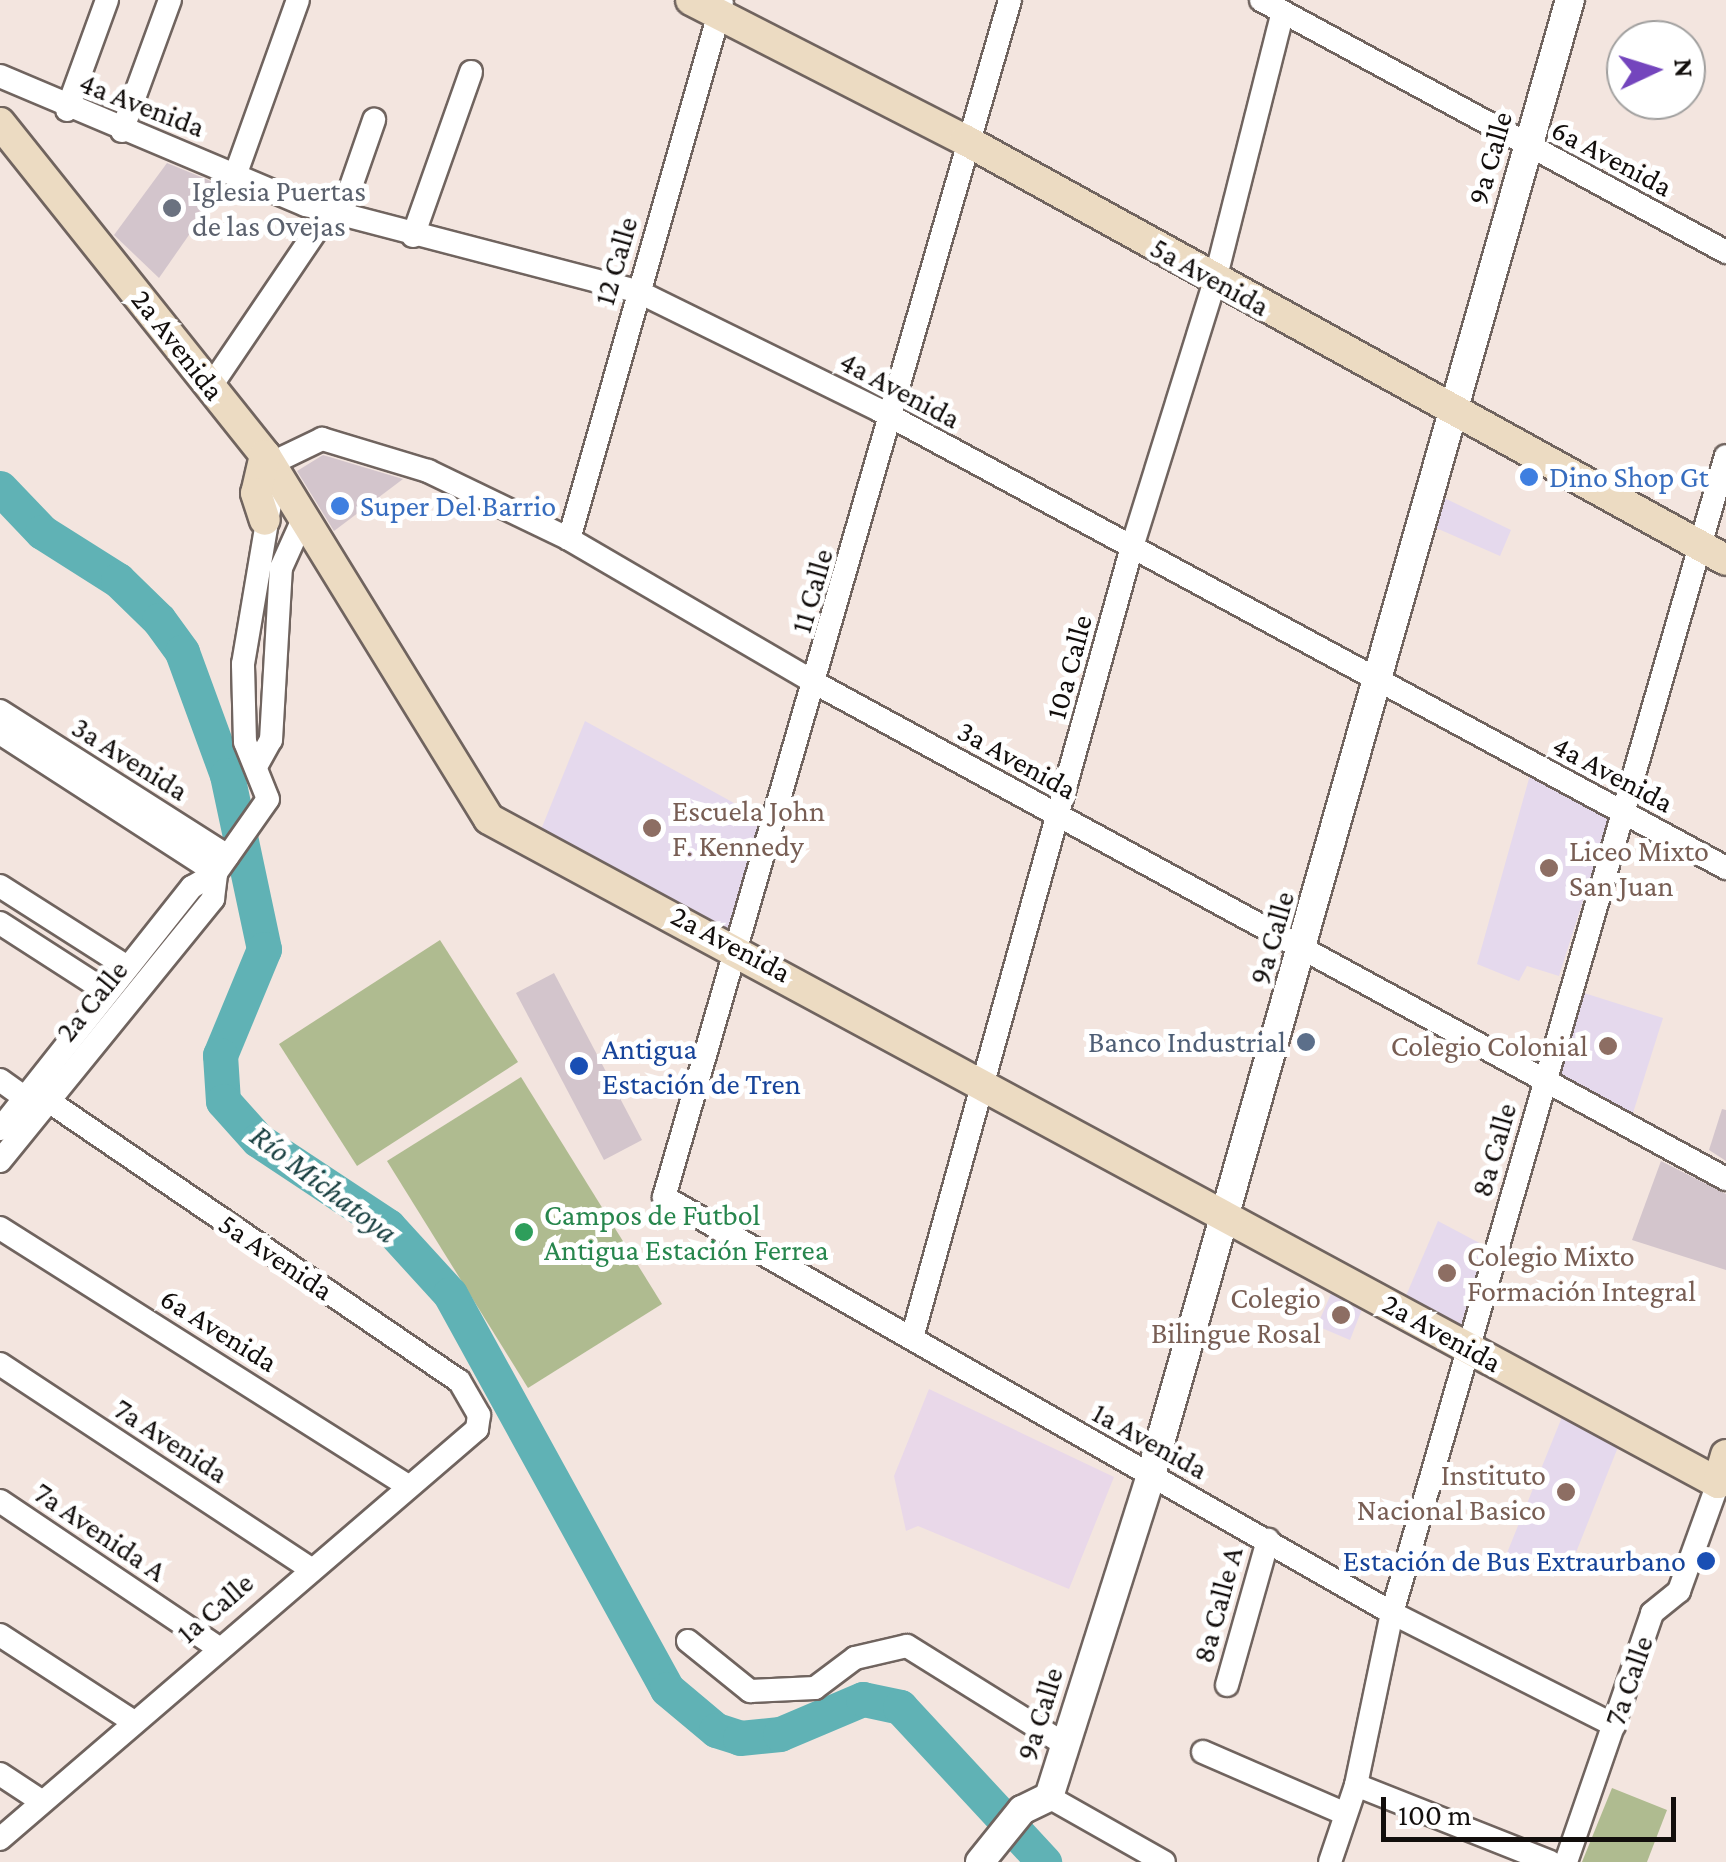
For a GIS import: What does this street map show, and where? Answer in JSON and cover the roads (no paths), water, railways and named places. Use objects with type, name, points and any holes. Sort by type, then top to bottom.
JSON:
[{"type":"main road","name":"5a Avenida","points":[[711,4],[1713,554]]},
{"type":"main road","name":"2a Avenida","points":[[0,123],[272,466],[489,818],[738,946],[1468,1348],[1722,1469]]},
{"type":"main road","points":[[266,520],[256,493],[272,466]]},
{"type":"street","points":[[68,110],[106,0]]},
{"type":"street","points":[[122,131],[170,0]]},
{"type":"street","points":[[236,173],[298,0]]},
{"type":"street","name":"11 Calle","points":[[664,1198],[817,684],[892,420],[965,140],[1010,0]]},
{"type":"street","name":"6a Avenida","points":[[1260,0],[1527,148],[1726,252]]},
{"type":"street","name":"9a Calle","points":[[983,1856],[1022,1810],[1049,1797],[1150,1478],[1229,1214],[1450,412],[1570,0]]},
{"type":"street","name":"12 Calle","points":[[569,540],[639,292],[711,4]]},
{"type":"street","name":"10a Calle","points":[[912,1338],[1132,547],[1215,280],[1283,12]]},
{"type":"street","points":[[413,236],[471,72]]},
{"type":"street","name":"4a Avenida","points":[[0,76],[68,110],[335,214],[639,292],[1132,547],[1377,686],[1726,868]]},
{"type":"street","points":[[210,386],[335,214],[374,120]]},
{"type":"street","name":"3a Avenida","points":[[272,466],[322,439],[428,471],[569,540],[817,684],[1726,1180]]},
{"type":"street","name":"8a Calle","points":[[1330,1862],[1341,1812],[1356,1784],[1392,1613],[1622,813],[1713,554],[1726,456]]},
{"type":"street","points":[[258,763],[271,740],[278,602],[288,541],[304,518]]},
{"type":"street","name":"2a Calle","points":[[21,1113],[213,900],[227,859],[268,799],[258,763],[245,742],[243,664],[266,520]]},
{"type":"street","points":[[252,598],[278,602]]},
{"type":"street","name":"3a Avenida","points":[[0,712],[227,859]]},
{"type":"street","name":"3a Avenida","points":[[0,733],[227,859]]},
{"type":"street","name":"2a Calle","points":[[0,1161],[21,1113],[107,992],[192,887],[227,859]]},
{"type":"street","points":[[0,886],[127,968]]},
{"type":"street","points":[[0,922],[107,992]]},
{"type":"street","name":"5a Avenida","points":[[0,1080],[21,1113],[459,1381],[479,1415],[477,1430]]},
{"type":"street","name":"1a Avenida","points":[[664,1198],[1392,1613],[1614,1725]]},
{"type":"street","name":"6a Avenida","points":[[0,1228],[405,1484]]},
{"type":"street","name":"7a Avenida","points":[[0,1364],[308,1567]]},
{"type":"street","name":"1a Calle","points":[[0,1839],[38,1800],[308,1567],[405,1484],[477,1430]]},
{"type":"street","name":"7a Calle","points":[[1566,1862],[1652,1613],[1679,1591],[1722,1469]]},
{"type":"street","name":"7a Avenida A","points":[[0,1501],[216,1646]]},
{"type":"street","name":"8a Calle A","points":[[1227,1686],[1268,1540]]},
{"type":"street","points":[[0,1635],[130,1720]]},
{"type":"street","points":[[688,1641],[750,1691],[815,1688],[855,1658],[908,1646],[1063,1744]]},
{"type":"street","points":[[1203,1752],[1341,1812]]},
{"type":"street","points":[[0,1774],[38,1800]]},
{"type":"street","points":[[1356,1784],[1550,1862]]},
{"type":"street","points":[[1049,1797],[1164,1862]]},
{"type":"waterway","name":"Río Michatoya","points":[[0,488],[42,532],[118,580],[159,620],[182,652],[227,775],[264,949],[220,1055],[223,1101],[258,1140],[388,1226],[450,1294],[667,1689],[716,1730],[740,1738],[780,1734],[863,1699],[900,1707],[1044,1862]]},
{"type":"place","name":"Iglesia Puertas de las Ovejas","points":[[172,208]]},
{"type":"place","name":"Dino Shop Gt","points":[[1529,477]]},
{"type":"place","name":"Super Del Barrio","points":[[340,506]]},
{"type":"place","name":"Escuela John F. Kennedy","points":[[652,828]]},
{"type":"place","name":"Liceo Mixto San Juan","points":[[1549,868]]},
{"type":"place","name":"Banco Industrial","points":[[1306,1042]]},
{"type":"place","name":"Colegio Colonial","points":[[1608,1046]]},
{"type":"place","name":"Antigua Estación de Tren","points":[[579,1066]]},
{"type":"place","name":"Campos de Futbol Antigua Estación Ferrea","points":[[524,1232]]},
{"type":"place","name":"Colegio Mixto Formación Integral","points":[[1447,1273]]},
{"type":"place","name":"Colegio Bilingue Rosal","points":[[1341,1315]]},
{"type":"place","name":"Instituto Nacional Basico","points":[[1566,1492]]},
{"type":"place","name":"Estación de Bus Extraurbano","points":[[1706,1561]]}]
